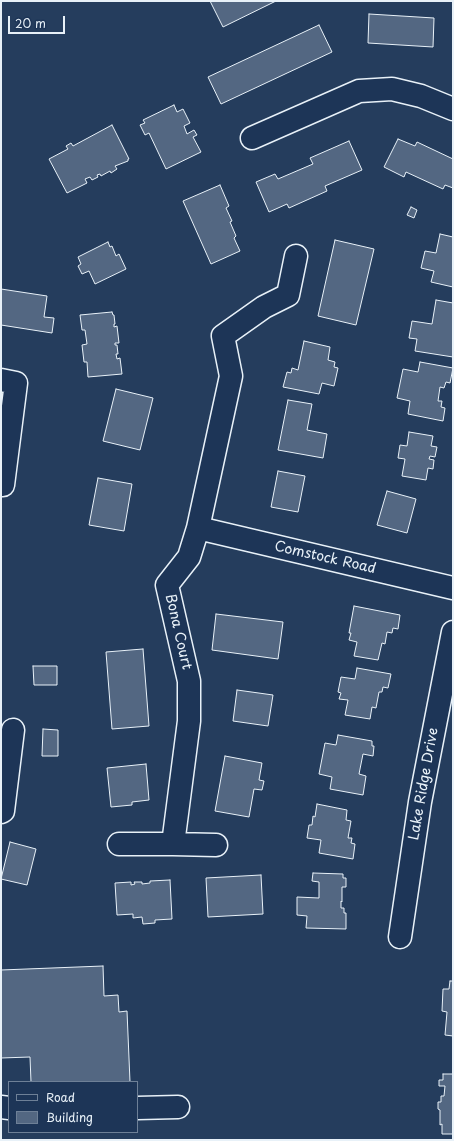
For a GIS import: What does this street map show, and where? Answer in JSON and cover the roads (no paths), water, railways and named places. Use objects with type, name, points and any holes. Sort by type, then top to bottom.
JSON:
[{"type":"street","points":[[252,138],[359,91],[392,89],[421,96],[453,109]]},
{"type":"street","name":"Bona Court","points":[[173,844],[189,722],[190,681],[167,585],[189,557],[198,528],[231,376],[223,336],[264,307],[288,295],[296,256]]},
{"type":"street","points":[[1,380],[16,383],[3,485],[1,485]]},
{"type":"street","name":"Comstock Road","points":[[198,528],[453,588]]},
{"type":"street","name":"Lake Ridge Drive","points":[[400,937],[420,802],[453,632]]},
{"type":"street","points":[[1,812],[3,810],[13,730]]},
{"type":"street","points":[[119,844],[216,845]]},
{"type":"street","points":[[138,1108],[178,1107]]}]
